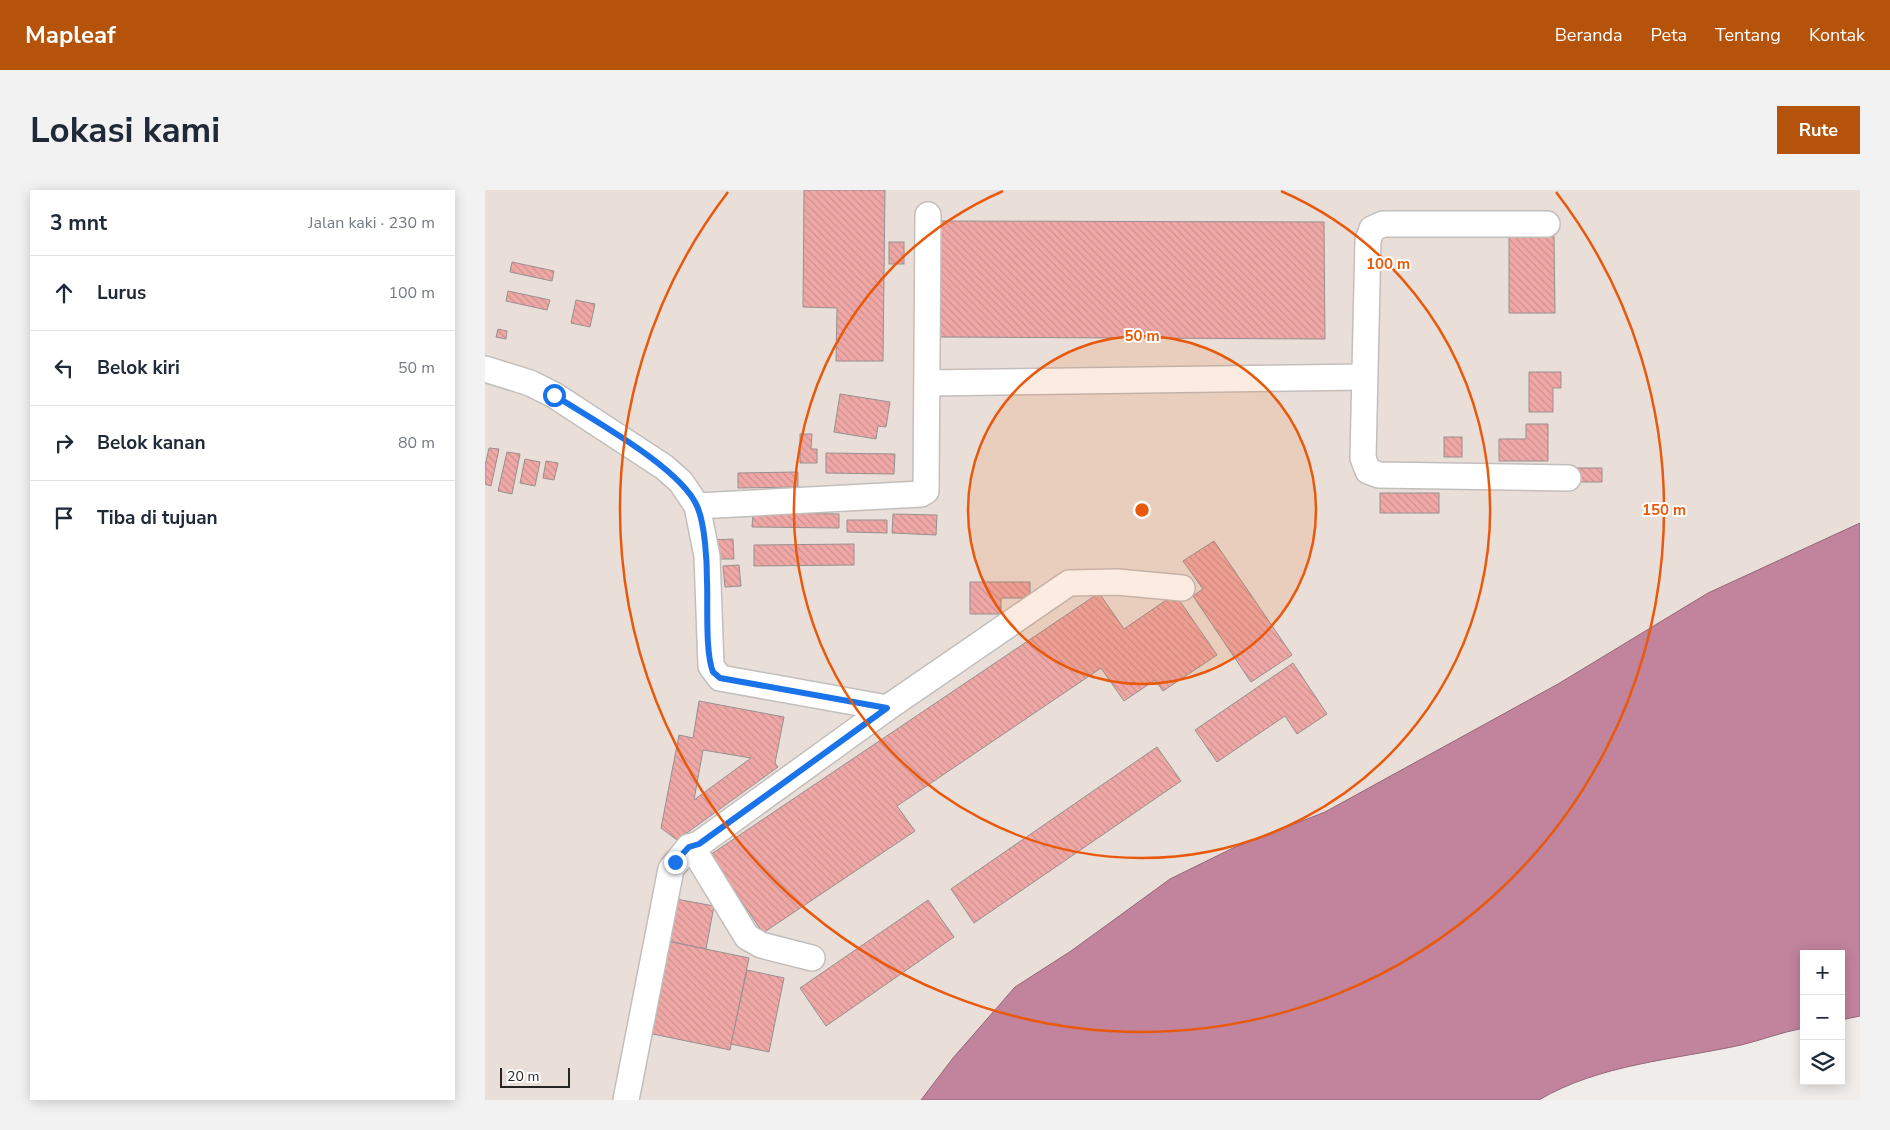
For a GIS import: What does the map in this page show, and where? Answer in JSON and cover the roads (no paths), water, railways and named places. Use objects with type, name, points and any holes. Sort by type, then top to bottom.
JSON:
[{"type":"lane","points":[[697,506],[921,494],[926,490],[928,484],[928,215]]},
{"type":"lane","points":[[1547,224],[1383,224],[1372,229],[1368,240],[1363,458],[1367,471],[1379,475],[1568,478]]},
{"type":"lane","points":[[485,369],[530,383],[562,400],[664,467],[681,482],[697,506],[707,556],[709,643],[713,672],[720,678],[887,708]]},
{"type":"lane","points":[[928,383],[1364,377]]},
{"type":"lane","points":[[626,1100],[671,869],[689,847],[699,844],[887,708],[1069,583],[1117,582],[1183,588]]},
{"type":"lane","points":[[689,847],[695,852],[747,937],[761,945],[812,958]]}]
